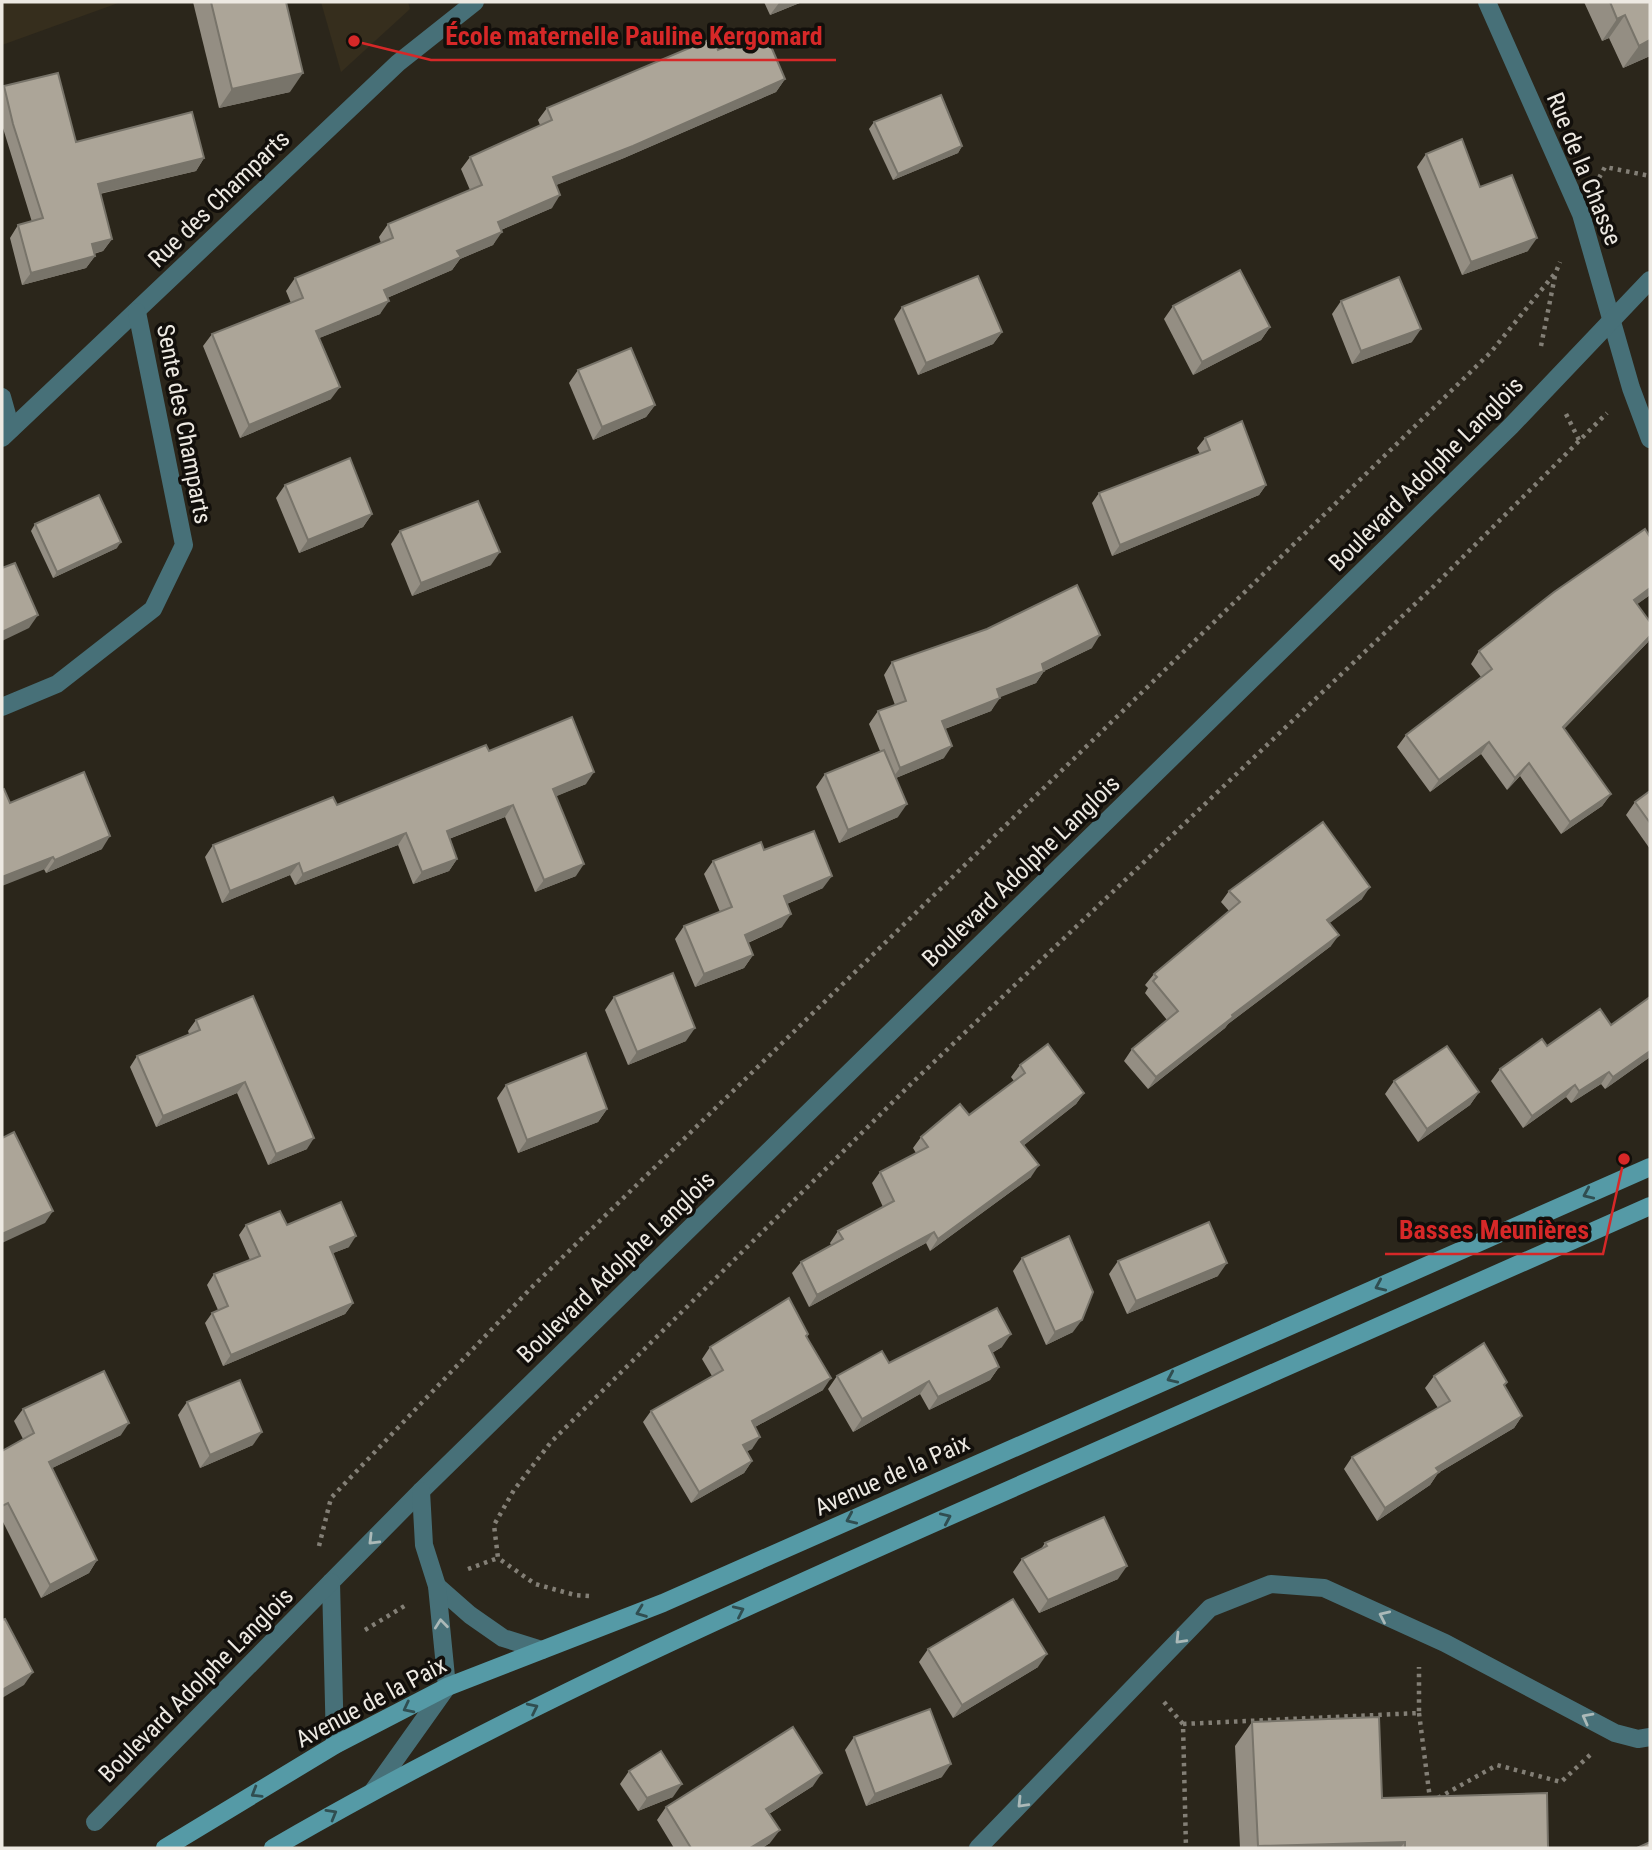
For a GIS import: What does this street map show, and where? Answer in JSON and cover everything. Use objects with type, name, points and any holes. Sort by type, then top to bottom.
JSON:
[{"type":"street","name":"Rue des Champarts","points":[[6,434],[398,63],[475,2]]},
{"type":"street","name":"Rue de la Chasse","points":[[1487,2],[1580,214],[1631,388],[1650,439]]},
{"type":"street","name":"Boulevard Adolphe Langlois","points":[[95,1822],[421,1491],[1511,426],[1650,280]]},
{"type":"street","name":"Sente des Champarts","points":[[2,707],[57,684],[153,609],[184,545],[137,312]]},
{"type":"street","points":[[2,397],[6,434]]},
{"type":"street","name":"Avenue de la Paix","points":[[165,1848],[335,1745],[447,1687],[663,1603],[1650,1167]]},
{"type":"street","points":[[273,1848],[373,1791],[618,1666],[800,1582],[1650,1206]]},
{"type":"street","points":[[373,1791],[447,1687],[437,1586],[424,1545],[421,1491]]},
{"type":"street","name":"Boulevard Adolphe Langlois","points":[[331,1582],[335,1745]]},
{"type":"street","points":[[978,1848],[1210,1608],[1271,1584],[1324,1588],[1419,1632],[1615,1733],[1639,1739],[1650,1737]]},
{"type":"street","points":[[437,1586],[470,1615],[503,1638],[542,1650]]},
{"type":"path","points":[[318,1549],[331,1498],[532,1287],[1491,352],[1556,272],[1580,214],[1605,167],[1650,176]]},
{"type":"path","points":[[600,1598],[575,1595],[535,1584],[498,1558],[494,1525],[514,1490],[551,1443],[913,1083],[1434,586],[1631,388]]},
{"type":"path","points":[[334,1648],[471,1567],[498,1558]]},
{"type":"path","points":[[1419,1632],[1419,1713],[1431,1802],[1497,1765],[1562,1782],[1615,1733]]},
{"type":"path","points":[[1143,1677],[1183,1724],[1186,1848]]},
{"type":"path","points":[[1183,1724],[1419,1713]]},
{"type":"shaded area","points":[[2,2],[121,2],[2,45]]},
{"type":"shaded area","points":[[321,2],[408,2],[410,9],[341,72]]},
{"type":"building","points":[[211,2],[286,2],[303,73],[232,89]]},
{"type":"building","points":[[1610,2],[1650,2],[1650,40],[1639,46],[1625,15],[1617,19]]},
{"type":"building","points":[[764,30],[785,79],[633,146],[553,177],[560,195],[498,222],[502,232],[457,251],[461,257],[384,290],[389,301],[316,331],[340,387],[249,425],[212,334],[303,298],[295,278],[393,238],[388,224],[482,185],[470,157],[552,120],[547,108],[713,38],[718,50]]},
{"type":"building","points":[[58,73],[76,142],[192,112],[204,158],[98,184],[112,239],[92,244],[95,256],[31,273],[18,225],[43,218],[13,124],[4,86]]},
{"type":"building","points":[[941,95],[962,146],[898,174],[874,122]]},
{"type":"building","points":[[1462,139],[1480,187],[1512,175],[1537,238],[1471,262],[1426,154]]},
{"type":"building","points":[[1240,270],[1270,327],[1202,362],[1173,306]]},
{"type":"building","points":[[978,276],[1002,332],[926,363],[902,307]]},
{"type":"building","points":[[1399,277],[1421,329],[1361,351],[1341,301]]},
{"type":"building","points":[[631,348],[655,405],[602,427],[578,370]]},
{"type":"building","points":[[1242,421],[1266,485],[1120,545],[1099,493],[1210,450],[1205,438]]},
{"type":"building","points":[[350,458],[372,514],[308,540],[285,485]]},
{"type":"building","points":[[99,495],[121,542],[57,572],[35,524]]},
{"type":"building","points":[[478,501],[500,552],[421,583],[400,531]]},
{"type":"building","points":[[1645,529],[1650,537],[1650,588],[1634,600],[1650,622],[1650,636],[1563,727],[1611,794],[1570,822],[1529,763],[1515,778],[1489,742],[1439,780],[1406,735],[1492,669],[1479,651],[1554,592]]},
{"type":"building","points":[[15,563],[38,615],[2,632],[2,568]]},
{"type":"building","points":[[1077,585],[1100,635],[1042,664],[1044,671],[997,689],[1000,698],[942,721],[952,746],[900,768],[878,711],[906,701],[892,662],[987,629]]},
{"type":"building","points":[[572,717],[594,772],[553,789],[584,864],[544,880],[513,805],[447,831],[457,859],[422,872],[406,833],[303,874],[299,863],[230,891],[213,845],[333,797],[337,805],[486,745],[489,751]]},
{"type":"building","points":[[884,750],[907,804],[848,830],[825,774]]},
{"type":"building","points":[[84,772],[110,836],[55,860],[53,857],[2,877],[2,790],[4,789],[10,803]]},
{"type":"building","points":[[1650,791],[1650,823],[1635,802]]},
{"type":"building","points":[[1323,822],[1370,887],[1327,920],[1339,935],[1232,1015],[1233,1017],[1156,1077],[1132,1049],[1178,1011],[1153,981],[1157,977],[1154,974],[1240,902],[1229,891]]},
{"type":"building","points":[[814,831],[832,876],[784,896],[791,914],[745,935],[753,955],[704,974],[684,926],[732,907],[713,861],[761,842],[764,850]]},
{"type":"building","points":[[673,973],[695,1028],[637,1052],[614,997]]},
{"type":"building","points":[[253,996],[314,1138],[276,1154],[245,1082],[163,1116],[137,1056],[200,1030],[196,1020]]},
{"type":"building","points":[[1650,997],[1650,1051],[1613,1077],[1609,1072],[1579,1091],[1575,1085],[1532,1116],[1500,1069],[1542,1039],[1547,1046],[1600,1009],[1611,1025]]},
{"type":"building","points":[[1048,1044],[1084,1093],[1021,1142],[1039,1165],[938,1239],[934,1232],[817,1295],[801,1262],[843,1239],[838,1231],[894,1201],[880,1172],[928,1147],[921,1137],[960,1104],[969,1115],[1025,1073],[1020,1065]]},
{"type":"building","points":[[1447,1046],[1479,1092],[1427,1129],[1394,1081]]},
{"type":"building","points":[[586,1053],[607,1109],[527,1140],[506,1085]]},
{"type":"building","points":[[14,1132],[53,1211],[2,1234],[2,1138]]},
{"type":"building","points":[[341,1202],[356,1236],[330,1247],[353,1303],[231,1355],[212,1313],[228,1306],[214,1274],[260,1256],[246,1225],[280,1211],[287,1225]]},
{"type":"building","points":[[1209,1222],[1227,1263],[1136,1301],[1118,1261]]},
{"type":"building","points":[[1069,1236],[1093,1292],[1082,1320],[1055,1332],[1022,1258]]},
{"type":"building","points":[[789,1298],[808,1334],[806,1336],[831,1378],[752,1421],[760,1437],[743,1445],[752,1461],[699,1492],[651,1411],[723,1370],[710,1347]]},
{"type":"building","points":[[997,1308],[1011,1334],[989,1346],[999,1367],[938,1397],[929,1381],[862,1419],[837,1376],[882,1351],[889,1363]]},
{"type":"building","points":[[1484,1343],[1507,1382],[1504,1385],[1522,1416],[1436,1468],[1439,1472],[1385,1508],[1352,1457],[1450,1401],[1434,1376]]},
{"type":"building","points":[[104,1371],[129,1423],[49,1462],[97,1560],[50,1585],[8,1503],[2,1506],[2,1451],[34,1433],[23,1409]]},
{"type":"building","points":[[240,1380],[262,1432],[210,1455],[187,1402]]},
{"type":"building","points":[[1104,1517],[1127,1566],[1048,1600],[1022,1559],[1047,1546],[1045,1543]]},
{"type":"building","points":[[1013,1599],[1047,1654],[962,1705],[928,1649]]},
{"type":"building","points":[[5,1619],[33,1672],[2,1690],[2,1620]]},
{"type":"building","points":[[930,1709],[951,1764],[875,1794],[854,1737]]},
{"type":"building","points":[[1379,1717],[1382,1798],[1547,1793],[1548,1848],[1405,1848],[1405,1842],[1258,1846],[1252,1722]]},
{"type":"building","points":[[793,1727],[822,1773],[766,1809],[780,1830],[750,1848],[691,1848],[666,1807]]},
{"type":"building","points":[[661,1751],[682,1784],[647,1798],[629,1771]]},
{"type":"building","points":[[1650,1842],[1650,1848],[1637,1848]]},
{"type":"place","name":"École maternelle Pauline Kergomard","points":[[354,41]]},
{"type":"place","name":"Basses Meunières","points":[[1624,1159]]}]
